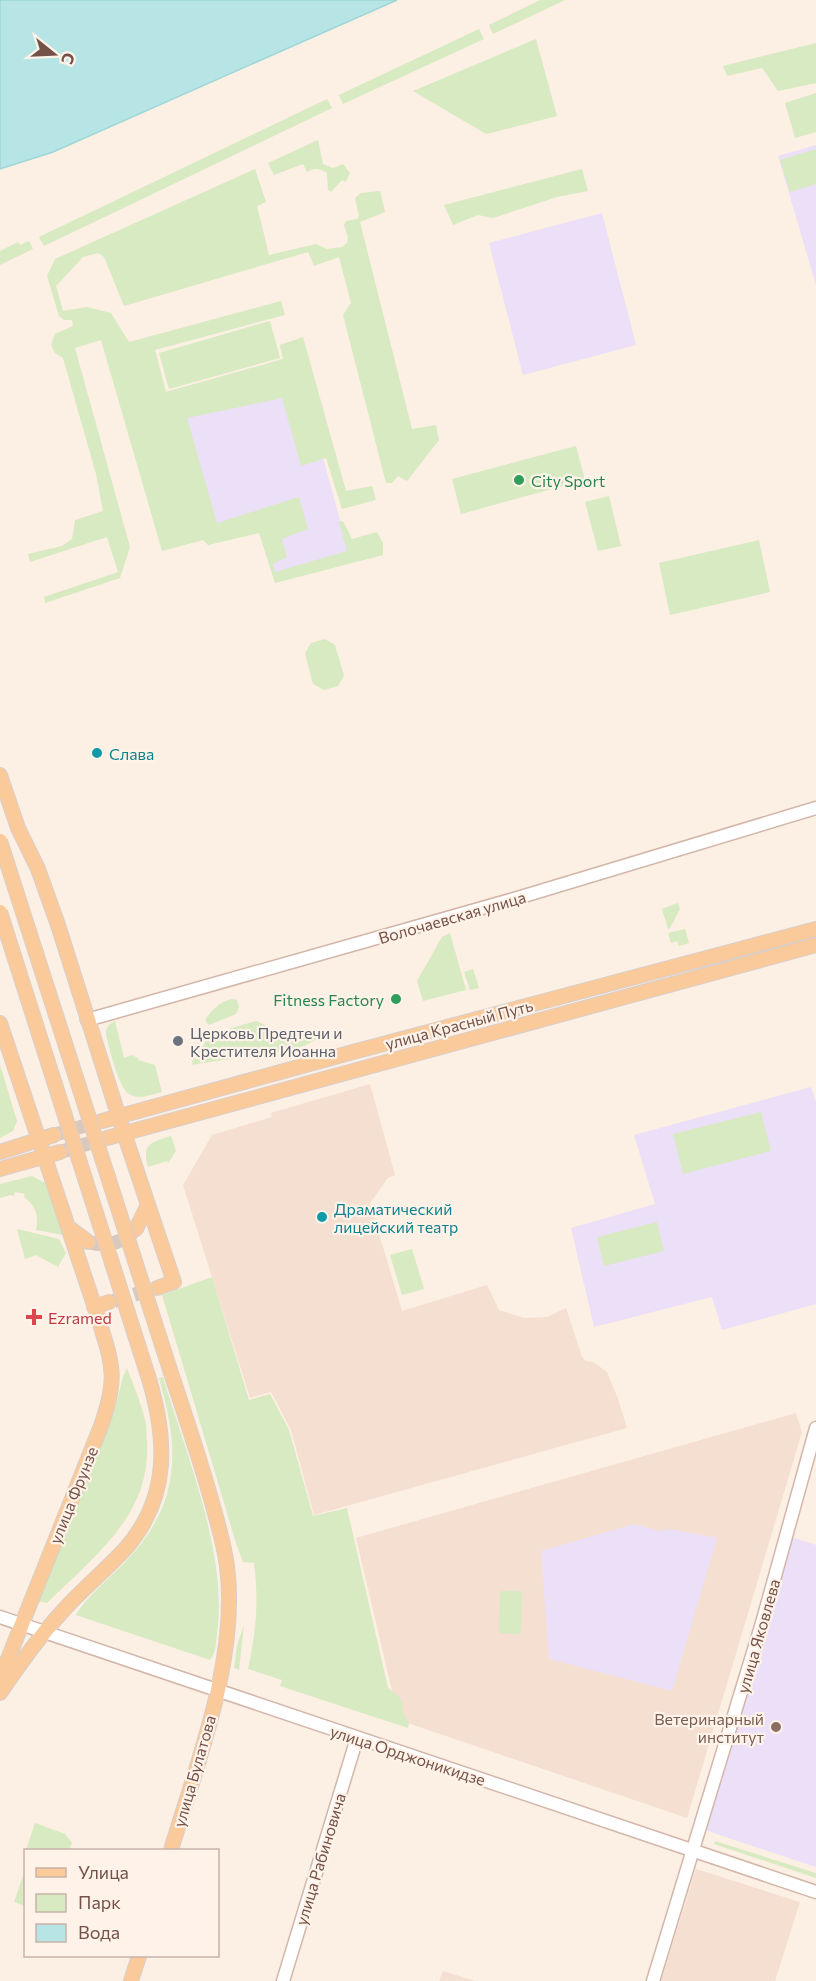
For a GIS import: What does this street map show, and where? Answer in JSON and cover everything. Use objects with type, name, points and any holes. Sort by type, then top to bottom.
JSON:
[{"type":"main road","points":[[0,775],[18,828],[38,869],[174,1282],[157,1288]]},
{"type":"main road","points":[[0,810],[18,828]]},
{"type":"main road","name":"улица Булатова","points":[[0,841],[198,1454],[223,1542],[227,1567],[227,1636],[217,1691],[172,1849]]},
{"type":"main road","points":[[0,912],[149,1379],[161,1436],[162,1465],[158,1490],[146,1519],[126,1547],[62,1612],[25,1654],[0,1693]]},
{"type":"main road","name":"улица Красный Путь","points":[[102,1121],[816,929]]},
{"type":"main road","name":"улица Красный Путь","points":[[107,1138],[816,945]]},
{"type":"main road","points":[[747,948],[753,962]]},
{"type":"main road","name":"улица Фрунзе","points":[[0,1023],[111,1359],[113,1379],[110,1400],[0,1679]]},
{"type":"main road","points":[[0,1152],[54,1135]]},
{"type":"main road","points":[[0,1169],[60,1152]]},
{"type":"main road","points":[[136,1229],[148,1206]]},
{"type":"main road","points":[[68,1227],[88,1242]]},
{"type":"main road","points":[[94,1307],[109,1302]]},
{"type":"main road","points":[[131,1981],[139,1957]]},
{"type":"street","name":"Волочаевская улица","points":[[87,1020],[514,899],[816,808]]},
{"type":"street","name":"улица Яковлева","points":[[653,1981],[762,1623],[816,1428]]},
{"type":"street","name":"улица Орджоникидзе","points":[[0,1617],[816,1892]]},
{"type":"street","name":"улица Рабиновича","points":[[283,1981],[357,1738]]},
{"type":"shaded area","points":[[816,145],[816,285],[778,156]]},
{"type":"shaded area","points":[[602,213],[636,345],[523,375],[489,243]]},
{"type":"shaded area","points":[[295,356],[349,553],[273,574],[261,530],[208,545],[166,392]]},
{"type":"shaded area","points":[[370,1084],[395,1175],[388,1178],[370,1203],[402,1311],[487,1285],[499,1310],[524,1318],[547,1317],[566,1308],[582,1357],[607,1372],[627,1428],[314,1515],[291,1430],[271,1392],[250,1398],[183,1185],[212,1135],[272,1117],[271,1113]]},
{"type":"shaded area","points":[[811,1087],[816,1102],[816,1304],[722,1330],[712,1297],[594,1327],[571,1228],[655,1204],[634,1135]]},
{"type":"shaded area","points":[[796,1413],[802,1432],[687,1818],[399,1720],[356,1538]]},
{"type":"shaded area","points":[[634,1524],[659,1531],[670,1529],[717,1538],[672,1691],[549,1659],[541,1551]]},
{"type":"shaded area","name":"Ветеринарный институт","points":[[791,1537],[816,1545],[816,1867],[705,1830]]},
{"type":"shaded area","points":[[696,1869],[800,1902],[775,1981],[661,1981]]},
{"type":"shaded area","points":[[443,1971],[475,1981],[439,1981]]},
{"type":"green space","points":[[540,0],[565,0],[493,34],[489,25]]},
{"type":"green space","points":[[479,29],[484,39],[343,104],[339,95]]},
{"type":"green space","points":[[536,39],[557,116],[486,134],[413,91]]},
{"type":"green space","points":[[816,43],[816,83],[778,91],[762,68],[727,76],[723,66]]},
{"type":"green space","points":[[816,93],[816,132],[795,138],[785,103]]},
{"type":"green space","points":[[327,99],[332,108],[44,246],[39,237]]},
{"type":"green space","points":[[318,140],[323,164],[333,168],[343,164],[350,173],[346,182],[342,180],[331,192],[328,190],[327,173],[317,169],[307,172],[303,164],[274,175],[268,163]]},
{"type":"green space","points":[[816,149],[816,184],[790,192],[780,160]]},
{"type":"green space","points":[[255,169],[266,202],[257,206],[269,255],[316,244],[327,249],[342,247],[347,243],[348,237],[344,225],[346,221],[357,219],[359,216],[355,198],[361,193],[380,191],[385,212],[360,222],[412,429],[436,425],[439,440],[407,481],[398,476],[392,483],[386,483],[343,315],[351,303],[339,257],[314,266],[308,252],[124,306],[104,257],[98,253],[83,257],[56,286],[63,311],[87,307],[111,313],[129,342],[281,301],[285,315],[155,350],[166,392],[283,359],[280,345],[303,337],[346,491],[372,486],[376,500],[342,509],[326,458],[301,466],[282,398],[187,418],[217,523],[299,497],[308,529],[282,539],[287,557],[273,564],[275,572],[347,551],[339,522],[343,521],[352,539],[377,532],[383,543],[383,555],[275,583],[259,533],[208,545],[203,540],[162,551],[101,340],[75,348],[130,547],[120,578],[45,603],[44,597],[118,572],[107,537],[30,562],[28,554],[62,546],[72,539],[75,520],[103,511],[96,474],[63,358],[55,353],[51,345],[55,334],[73,326],[72,320],[64,320],[59,316],[47,276],[55,259]]},
{"type":"green space","points":[[582,169],[588,191],[557,197],[493,218],[478,215],[453,225],[444,205]]},
{"type":"green space","points":[[29,241],[33,249],[0,265],[0,251],[18,242],[20,245]]},
{"type":"green space","points":[[270,321],[280,358],[169,389],[159,353]]},
{"type":"green space","name":"City Sport","points":[[576,446],[585,480],[461,514],[452,479]]},
{"type":"green space","points":[[609,496],[621,546],[598,551],[585,502]]},
{"type":"green space","points":[[759,540],[770,592],[670,615],[659,563]]},
{"type":"green space","points":[[325,639],[335,645],[344,676],[338,686],[324,690],[313,684],[305,653],[311,643]]},
{"type":"green space","points":[[678,903],[680,909],[668,929],[662,909]]},
{"type":"green space","points":[[685,929],[689,943],[679,946],[677,941],[671,943],[668,933]]},
{"type":"green space","points":[[450,933],[466,990],[423,1001],[417,981],[442,937]]},
{"type":"green space","points":[[473,969],[479,988],[470,990],[464,972]]},
{"type":"green space","points":[[232,999],[237,1000],[239,1007],[236,1014],[209,1025],[205,1020],[210,1013],[220,1004]]},
{"type":"green space","points":[[115,1021],[124,1058],[132,1055],[138,1060],[155,1065],[162,1092],[136,1097],[123,1087],[106,1036],[108,1027]]},
{"type":"green space","points":[[256,1021],[265,1025],[270,1034],[274,1035],[296,1037],[317,1029],[319,1036],[311,1043],[280,1052],[193,1065],[192,1061],[211,1034]]},
{"type":"green space","points":[[0,1065],[17,1121],[13,1131],[0,1138]]},
{"type":"green space","points":[[761,1112],[771,1151],[683,1174],[673,1134]]},
{"type":"green space","points":[[171,1136],[176,1151],[168,1163],[167,1161],[148,1167],[147,1149],[154,1142]]},
{"type":"green space","points":[[32,1176],[45,1183],[63,1235],[36,1230],[36,1212],[24,1197],[25,1194],[15,1192],[14,1196],[0,1198],[0,1184]]},
{"type":"green space","points":[[657,1222],[664,1251],[604,1266],[597,1237]]},
{"type":"green space","points":[[17,1229],[59,1239],[66,1253],[58,1267],[36,1255],[25,1259]]},
{"type":"green space","points":[[412,1249],[424,1289],[402,1295],[390,1255]]},
{"type":"green space","points":[[212,1277],[249,1400],[270,1394],[289,1430],[313,1516],[347,1508],[388,1688],[403,1704],[402,1711],[409,1723],[408,1728],[280,1686],[282,1680],[248,1669],[256,1616],[254,1563],[243,1562],[236,1543],[162,1295]]},
{"type":"green space","points":[[127,1368],[146,1425],[146,1468],[140,1492],[130,1513],[100,1551],[47,1603],[39,1601],[115,1408]]},
{"type":"green space","points":[[163,1377],[203,1504],[211,1538],[219,1602],[215,1651],[210,1660],[76,1615],[144,1540],[166,1497],[171,1475],[172,1453],[166,1404],[159,1378]]},
{"type":"green space","points":[[500,1591],[522,1591],[521,1634],[499,1633]]},
{"type":"green space","points":[[244,1625],[239,1670],[234,1668],[237,1645]]},
{"type":"green space","points":[[35,1823],[65,1834],[72,1843],[69,1849],[26,1849]]},
{"type":"green space","points":[[715,1841],[816,1873],[816,1878],[714,1844]]},
{"type":"green space","points":[[24,1873],[24,1906],[14,1902]]},
{"type":"water","points":[[0,0],[397,0],[53,152],[0,169]]},
{"type":"tunnel","points":[[54,1135],[100,1121]]},
{"type":"tunnel","points":[[60,1152],[107,1138]]},
{"type":"tunnel","points":[[88,1242],[113,1243],[125,1238],[135,1230]]},
{"type":"tunnel","points":[[114,1301],[156,1288]]},
{"type":"place","name":"City Sport","points":[[519,480]]},
{"type":"place","name":"Слава","points":[[97,753]]},
{"type":"place","name":"Fitness Factory","points":[[396,999]]},
{"type":"place","name":"Церковь Предтечи и Крестителя Иоанна","points":[[178,1041]]},
{"type":"place","name":"Драматический лицейский театр","points":[[322,1217]]},
{"type":"place","name":"Ezramed","points":[[34,1317]]},
{"type":"place","name":"Ветеринарный институт","points":[[776,1727]]}]
